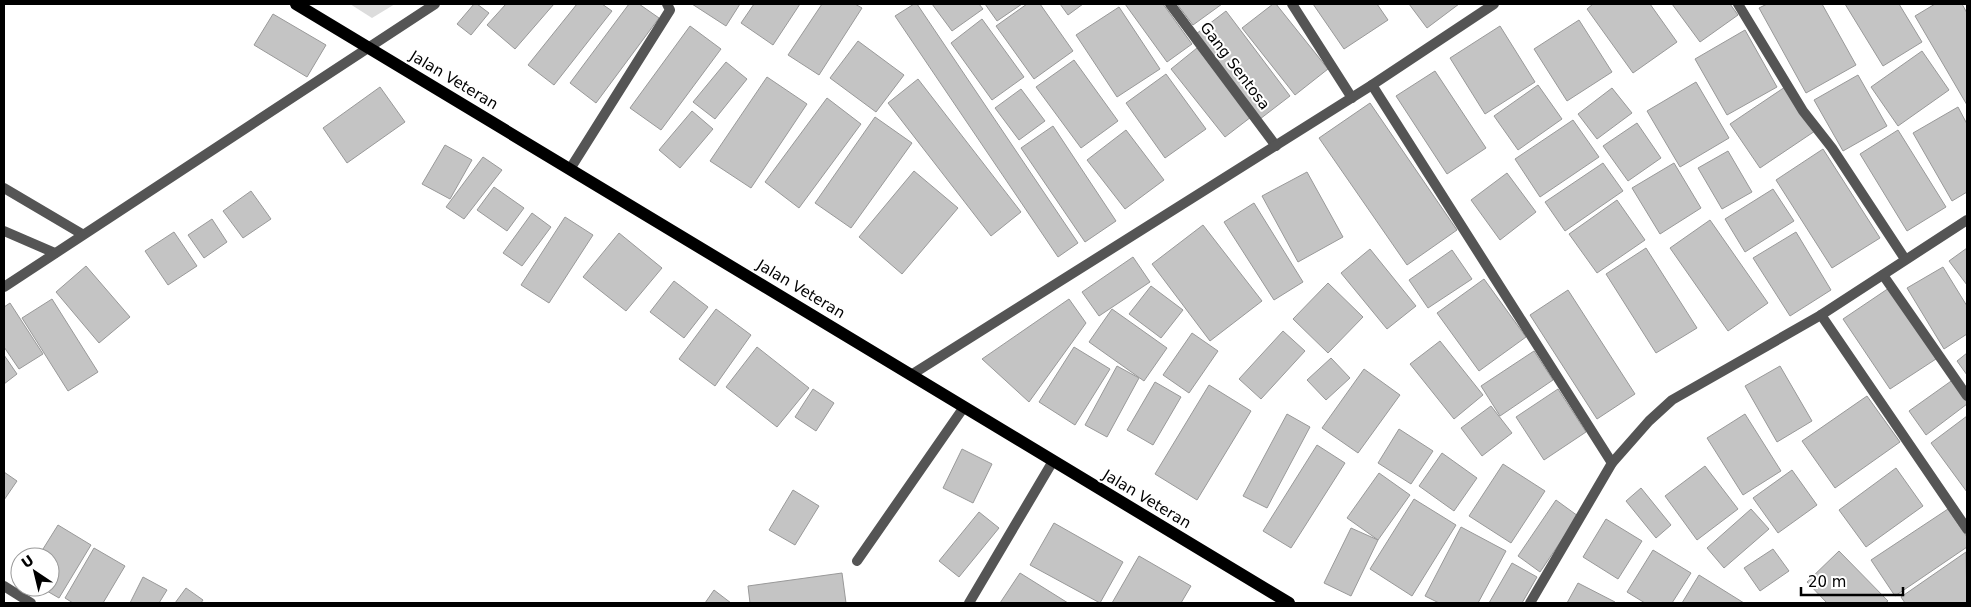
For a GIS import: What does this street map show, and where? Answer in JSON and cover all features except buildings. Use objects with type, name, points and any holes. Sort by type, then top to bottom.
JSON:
[{"type":"main road","name":"Jalan Veteran","points":[[296,4],[1289,603]]},
{"type":"street","points":[[4,287],[435,4]]},
{"type":"street","points":[[570,169],[670,10],[667,4]]},
{"type":"street","name":"Gang Sentosa","points":[[1170,4],[1276,146]]},
{"type":"street","points":[[1292,4],[1352,98]]},
{"type":"street","points":[[911,375],[1372,86],[1494,4]]},
{"type":"street","points":[[1738,4],[1803,111],[1832,148],[1905,258]]},
{"type":"street","points":[[1372,86],[1612,463]]},
{"type":"street","points":[[4,188],[82,234]]},
{"type":"street","points":[[1530,603],[1612,463],[1649,421],[1672,400],[1821,315],[1905,258],[1967,220]]},
{"type":"street","points":[[4,231],[55,253]]},
{"type":"street","points":[[1884,274],[1967,396]]},
{"type":"street","points":[[1821,315],[1967,529]]},
{"type":"street","points":[[857,561],[964,407]]},
{"type":"street","points":[[969,603],[1053,461]]},
{"type":"street","points":[[4,586],[31,603]]},
{"type":"shaded area","points":[[350,4],[395,4],[372,18]]}]
